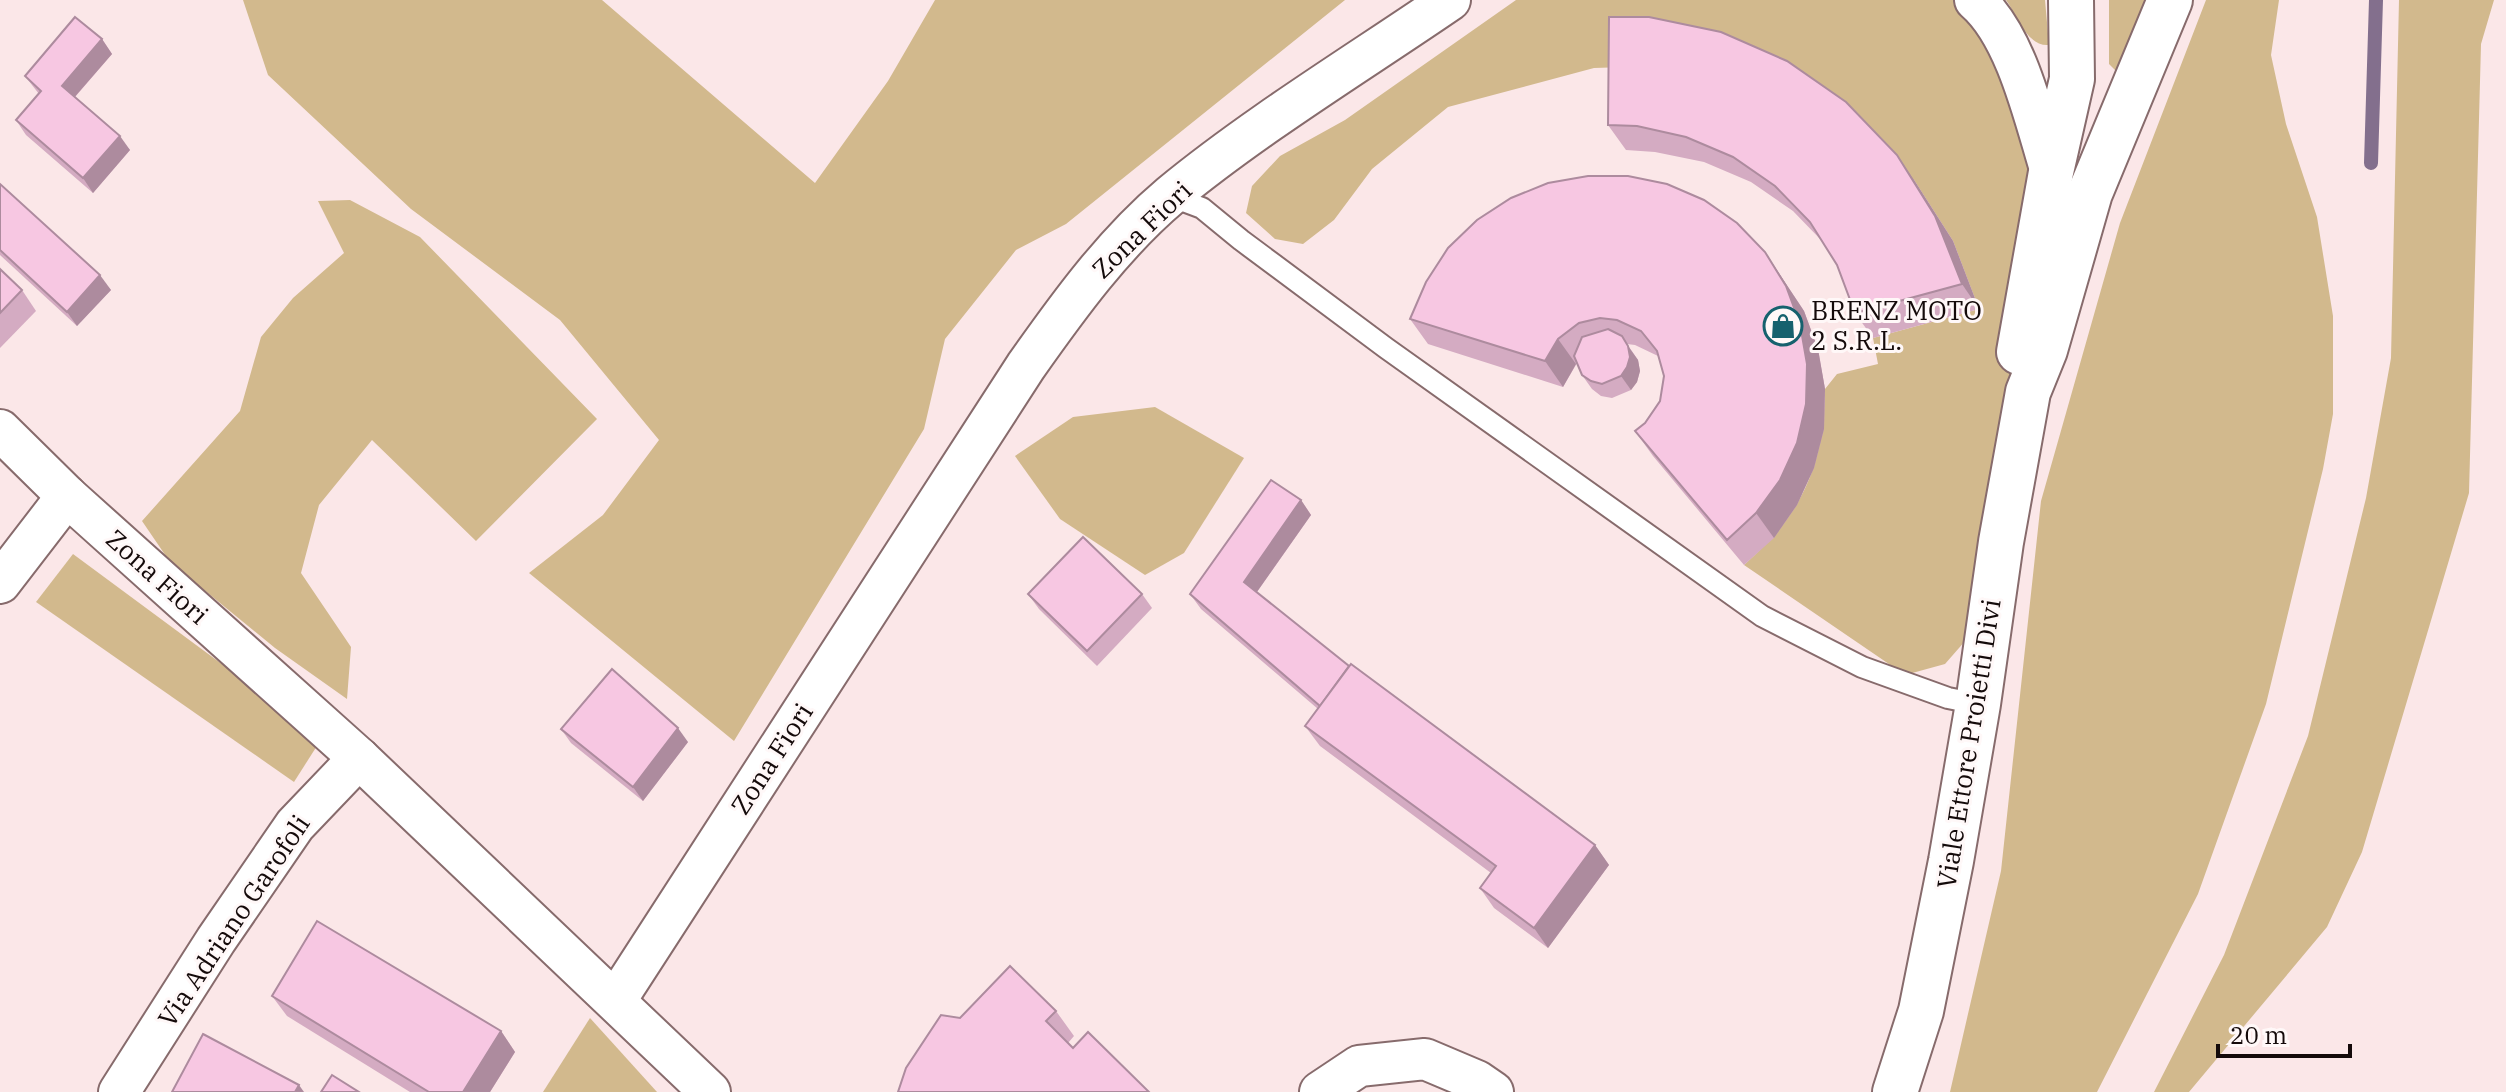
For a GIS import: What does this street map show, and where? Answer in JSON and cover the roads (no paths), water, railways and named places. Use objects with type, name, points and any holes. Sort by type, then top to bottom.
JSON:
[{"type":"main road","name":"Viale Ettore Proietti Divi","points":[[2028,392],[2019,352],[2051,172],[2072,79],[2071,0]]},
{"type":"main road","name":"Viale Ettore Proietti Divi","points":[[1895,1092],[1924,996],[1951,861],[2028,392],[2045,350],[2090,193],[2170,0]]},
{"type":"street","name":"Zona Fiori","points":[[0,430],[67,496],[359,758],[616,1000],[1026,366],[1064,312],[1115,249],[1170,196],[1241,143],[1450,0]]},
{"type":"street","points":[[1975,0],[1988,11],[2019,69],[2051,172]]},
{"type":"street","points":[[0,583],[67,496]]},
{"type":"street","name":"Via Adriano Garofoli","points":[[119,1092],[216,940],[295,825],[359,758]]},
{"type":"street","points":[[616,1000],[710,1092]]},
{"type":"street","points":[[1320,1092],[1359,1066],[1425,1059],[1477,1081],[1493,1092]]},
{"type":"lane","points":[[1170,196],[1202,208],[1386,348],[1762,616],[1862,667],[1948,698],[1978,704]]},
{"type":"waterway","points":[[2371,163],[2376,0]]},
{"type":"place","name":"BRENZ MOTO 2 S.R.L.","points":[[1783,326]]}]
